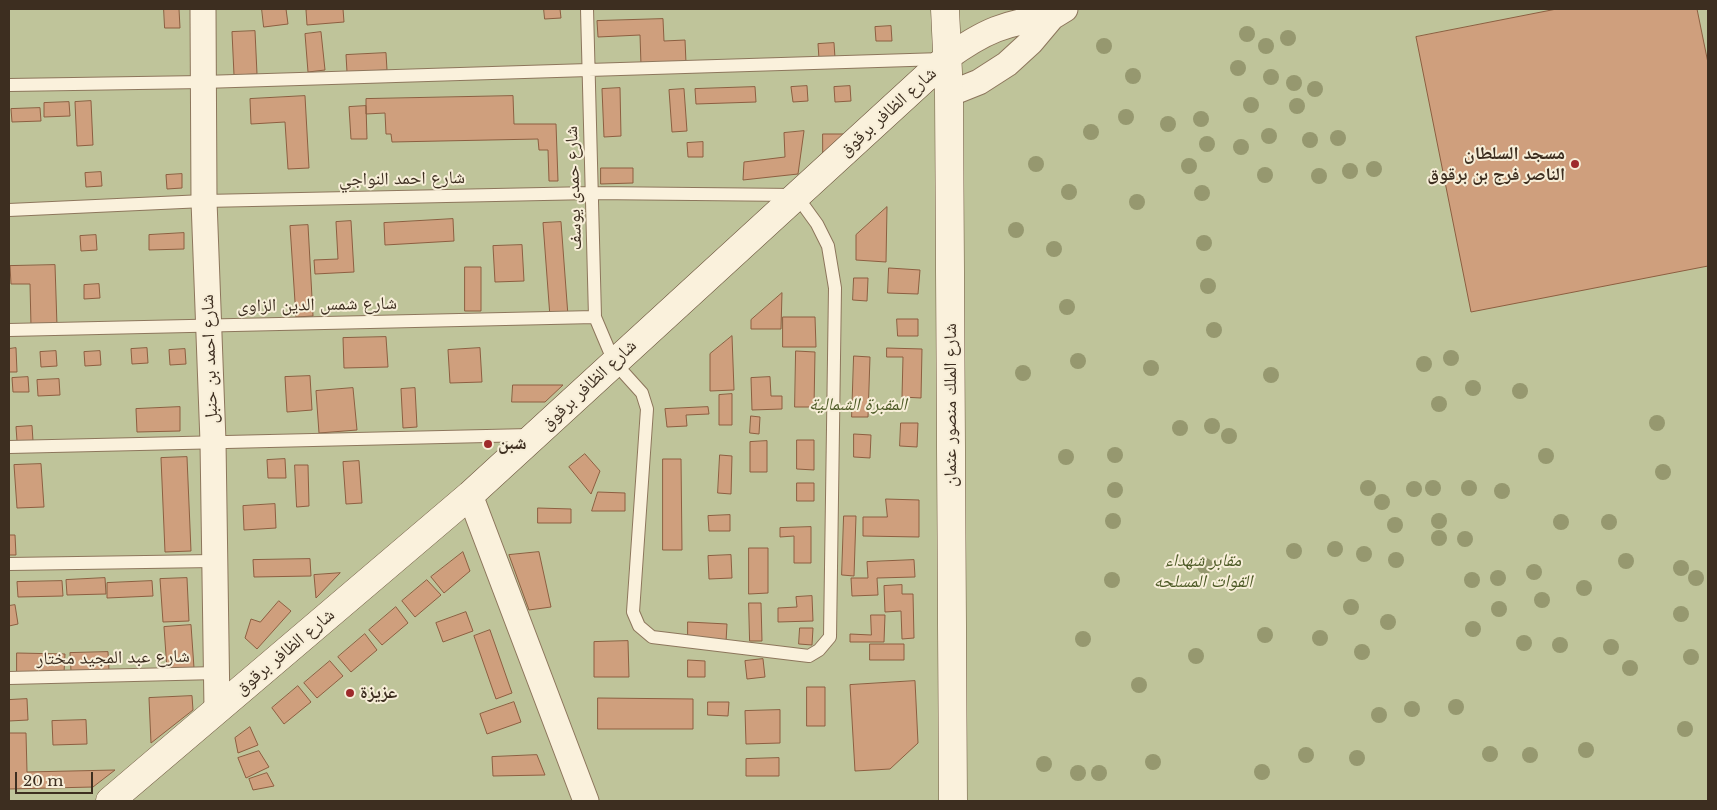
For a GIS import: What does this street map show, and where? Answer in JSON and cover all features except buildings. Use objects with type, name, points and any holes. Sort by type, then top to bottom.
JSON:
[{"type":"main road","name":"شارع الملك منصور عثمان","points":[[945,9],[949,94],[953,801]]},
{"type":"main road","name":"شارع الظافر برقوق","points":[[110,801],[470,496],[947,58]]},
{"type":"street","name":"شارع احمد بن حنبل","points":[[203,9],[204,201],[213,442],[217,709]]},
{"type":"street","points":[[947,58],[970,41],[996,29],[1023,20],[1058,13]]},
{"type":"street","points":[[949,94],[979,82],[1007,64],[1058,13]]},
{"type":"street","points":[[470,496],[586,801]]},
{"type":"lane","name":"شارع حمدى يوسف","points":[[587,9],[596,316],[614,362]]},
{"type":"lane","points":[[9,85],[203,82],[947,58]]},
{"type":"lane","name":"شارع احمد النواجي","points":[[9,210],[204,201],[592,193],[796,195]]},
{"type":"lane","points":[[614,362],[642,393],[647,409],[633,612],[639,626],[652,637],[808,656],[819,650],[830,637],[834,288],[828,246],[817,224],[796,195]]},
{"type":"lane","name":"شارع شمس الدين الزاوى","points":[[9,330],[596,316]]},
{"type":"lane","points":[[9,447],[535,435]]},
{"type":"lane","points":[[9,564],[214,561]]},
{"type":"lane","name":"شارع عبد المجيد مختار","points":[[9,678],[217,673]]},
{"type":"green space","name":"المقبرة الشمالية","points":[[9,9],[1708,9],[1708,801],[9,801]]},
{"type":"place","name":"مسجد السلطان الناصر فرج بن برقوق","points":[[1575,164]]},
{"type":"place","name":"شبن","points":[[488,444]]},
{"type":"place","name":"عزيزة","points":[[350,693]]},
{"type":"park label","name":"مقابر شهداء القوات المسلحه","points":[[1203,571]]}]
